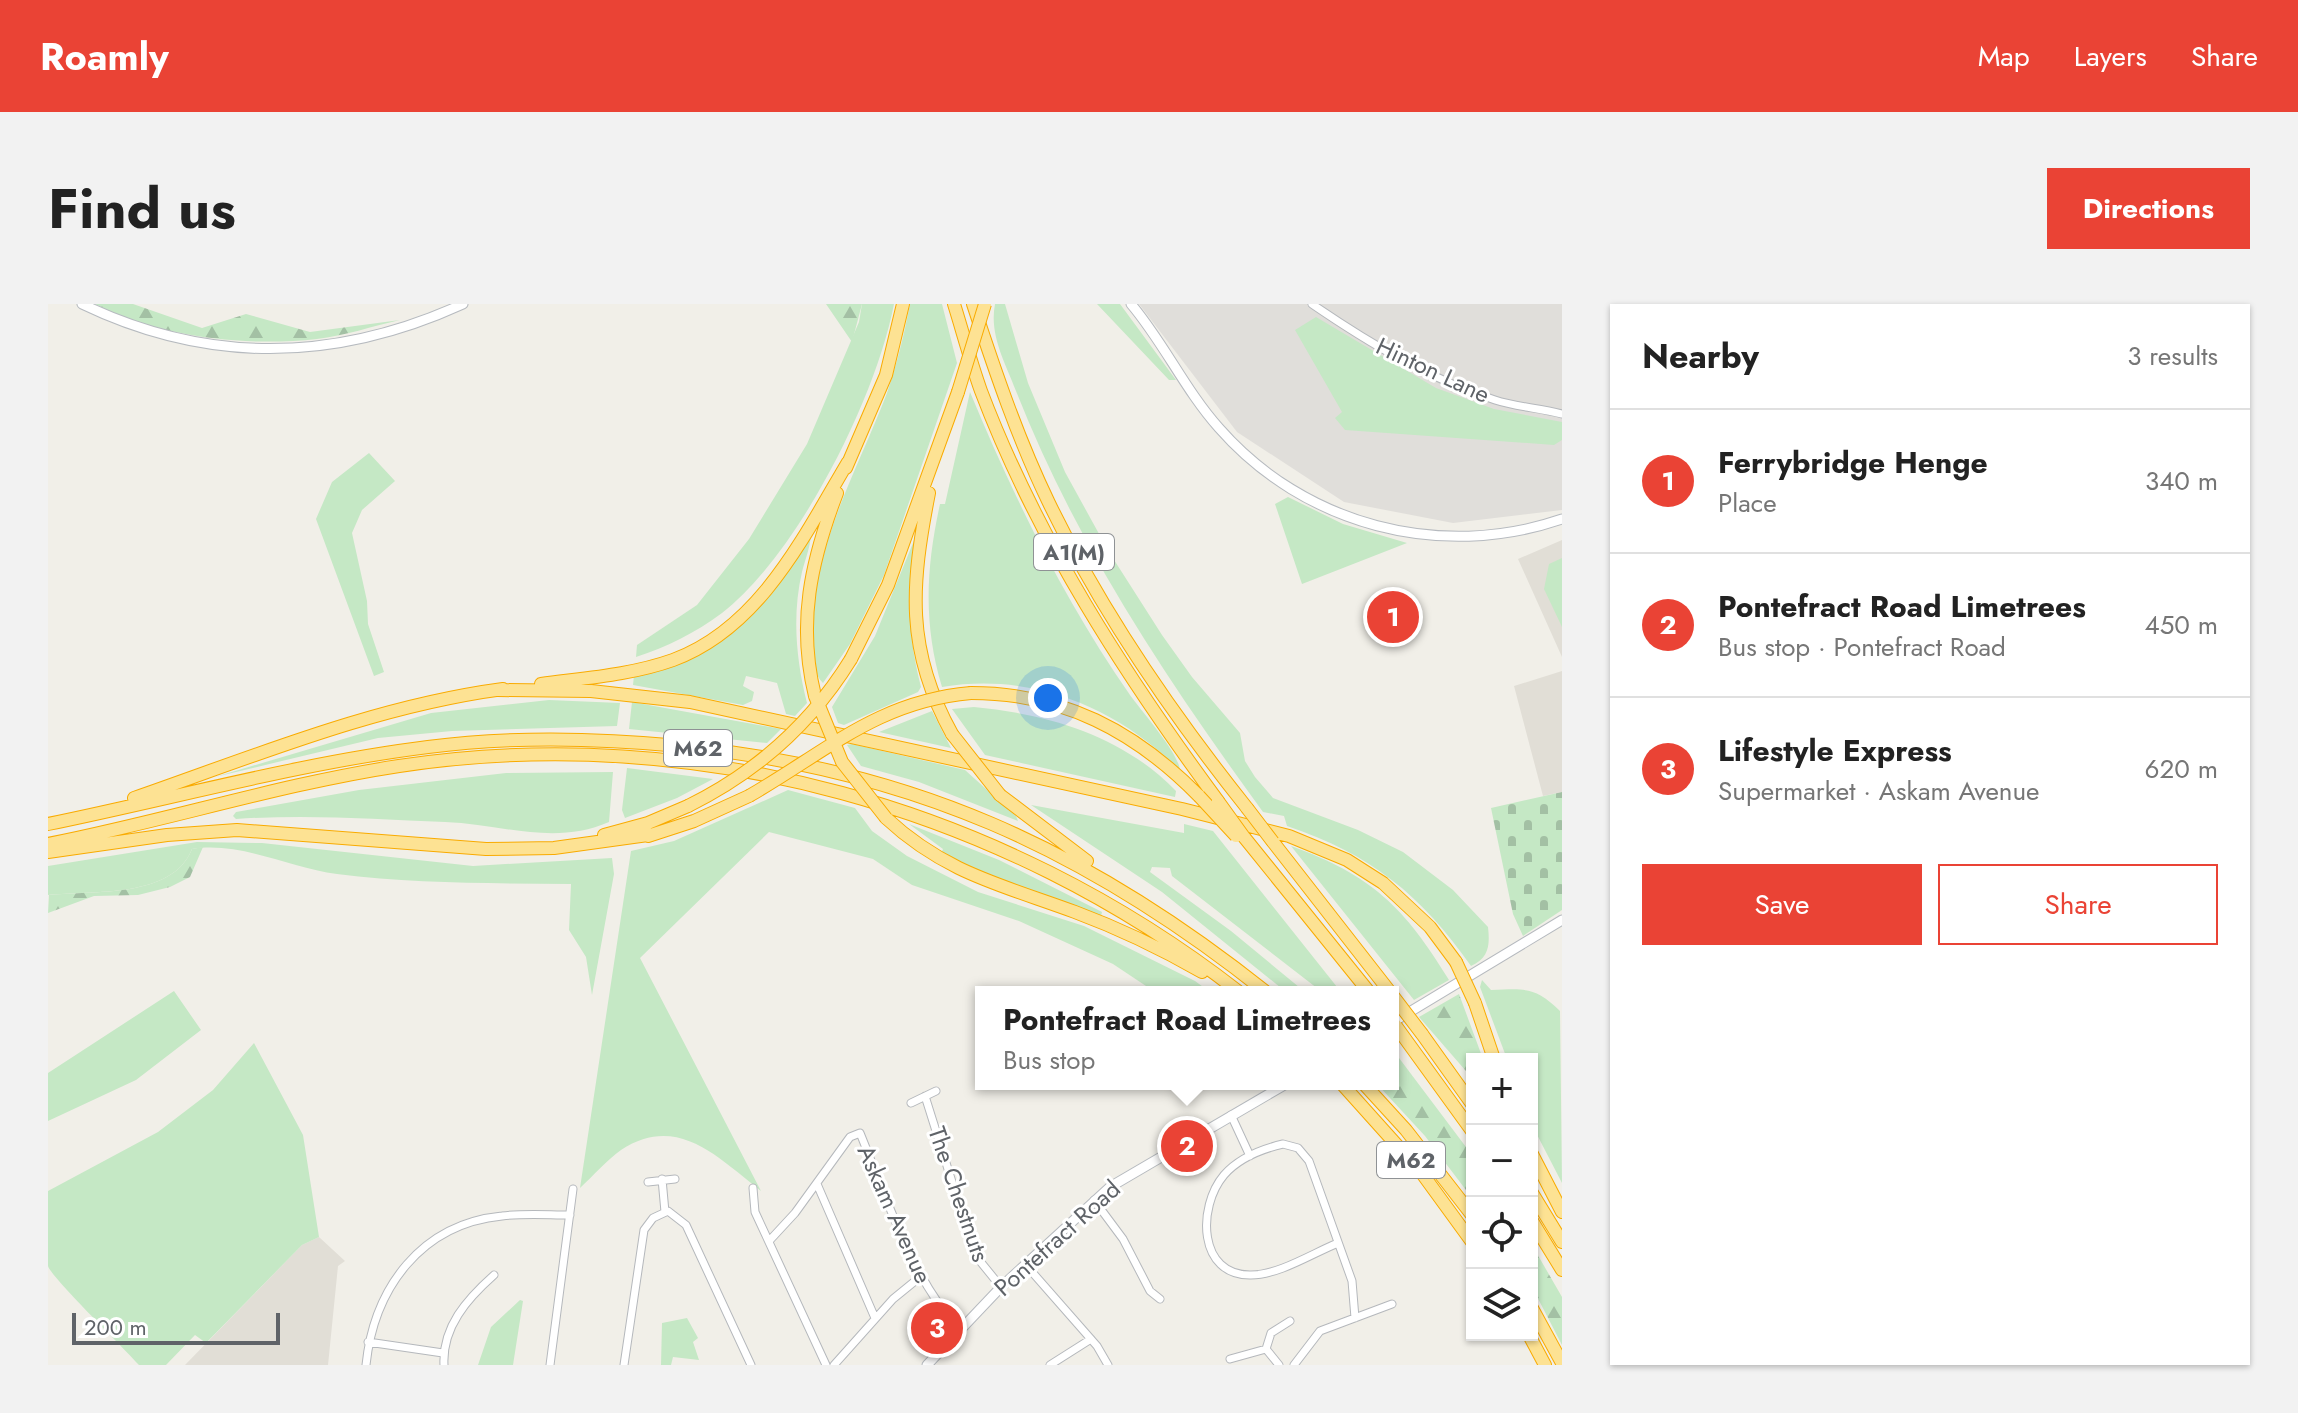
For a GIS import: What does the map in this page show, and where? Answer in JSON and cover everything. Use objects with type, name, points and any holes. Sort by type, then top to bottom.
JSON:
[{"type":"highway","points":[[903,304],[886,375],[848,462],[808,584],[805,640],[815,696],[842,762],[886,818],[917,845],[953,868],[1099,922],[1227,986]]},
{"type":"highway","name":"A1(M)","points":[[954,304],[981,391],[1063,565],[1107,639],[1240,836],[1364,986]]},
{"type":"highway","name":"A1(M)","points":[[973,304],[997,377],[1047,500],[1080,564],[1118,627],[1247,808],[1386,986]]},
{"type":"highway","points":[[523,848],[614,833],[688,806],[737,779],[781,745],[819,705],[851,659],[888,585],[936,459],[985,304]]},
{"type":"highway","points":[[936,459],[915,566],[914,617],[927,682],[952,734],[1000,795],[1153,910]]},
{"type":"highway","points":[[78,818],[365,718],[431,701],[630,672],[702,647],[740,618],[778,575],[848,462]]},
{"type":"highway","points":[[498,690],[591,691],[690,702],[1166,806],[1289,836],[1347,860],[1383,883],[1423,919],[1456,962],[1475,1003],[1492,1053]]},
{"type":"highway","points":[[304,834],[435,852],[504,856],[589,849],[655,834],[694,821],[749,796],[878,716],[924,700],[971,693],[1023,695],[1096,718],[1140,745],[1240,836]]},
{"type":"highway","name":"M62","points":[[48,824],[317,765],[429,746],[508,740],[653,743],[805,763],[917,793],[967,811],[1073,861],[1153,910],[1258,986]]},
{"type":"highway","name":"M62","points":[[48,844],[310,782],[421,763],[540,755],[680,762],[766,775],[843,793],[984,841],[1055,874],[1117,908],[1229,986]]},
{"type":"highway","points":[[48,855],[124,841],[237,830],[470,848],[590,845],[655,834]]},
{"type":"highway","name":"A1(M)","points":[[1399,1003],[1466,1096]]},
{"type":"highway","points":[[1399,1030],[1468,1125]]},
{"type":"highway","name":"M62","points":[[1347,1090],[1421,1172],[1466,1234]]},
{"type":"highway","name":"M62","points":[[1369,1090],[1406,1130],[1466,1207]]},
{"type":"highway","points":[[1538,1166],[1562,1212]]},
{"type":"highway","points":[[1534,1197],[1562,1242]]},
{"type":"highway","points":[[1538,1231],[1562,1270]]},
{"type":"highway","points":[[1538,1319],[1562,1363]]},
{"type":"highway","points":[[1532,1341],[1545,1365]]},
{"type":"main road","points":[[82,304],[172,338],[278,350],[367,339],[421,323],[463,304]]},
{"type":"main road","points":[[1131,304],[1217,426],[1257,465],[1303,496],[1354,519],[1427,535],[1483,536],[1562,519]]},
{"type":"main road","points":[[1399,1018],[1562,920]]},
{"type":"main road","name":"Pontefract Road","points":[[927,1365],[1001,1287],[1094,1200],[1127,1175],[1275,1090]]},
{"type":"street","name":"Hinton Lane","points":[[1312,304],[1372,343],[1443,381],[1498,401],[1562,414]]},
{"type":"street","name":"The Chestnuts","points":[[911,1103],[936,1091]]},
{"type":"street","name":"The Chestnuts","points":[[925,1096],[975,1255],[1001,1287]]},
{"type":"street","points":[[1231,1115],[1250,1156]]},
{"type":"street","name":"Askam Avenue","points":[[770,1240],[817,1184],[850,1137],[860,1133],[920,1277],[939,1308],[960,1331]]},
{"type":"street","points":[[1338,1243],[1260,1275],[1244,1275],[1221,1265],[1207,1234],[1210,1200],[1224,1175],[1250,1156],[1283,1144],[1305,1154],[1338,1243],[1349,1274],[1355,1318]]},
{"type":"street","points":[[662,1179],[665,1212]]},
{"type":"street","points":[[648,1182],[675,1179]]},
{"type":"street","points":[[817,1184],[875,1318]]},
{"type":"street","points":[[753,1188],[755,1212],[826,1365]]},
{"type":"street","points":[[550,1365],[573,1189]]},
{"type":"street","points":[[1094,1200],[1123,1239],[1150,1291],[1160,1299]]},
{"type":"street","points":[[624,1365],[644,1230],[653,1218],[665,1212],[671,1212],[686,1225],[751,1365]]},
{"type":"street","points":[[366,1365],[368,1342],[385,1292],[411,1257],[457,1226],[501,1216],[570,1215]]},
{"type":"street","points":[[1025,1264],[1091,1339],[1108,1365]]},
{"type":"street","points":[[444,1365],[443,1353],[460,1310],[494,1275]]},
{"type":"street","points":[[834,1365],[875,1318],[920,1277]]},
{"type":"street","points":[[1149,1305],[1150,1291]]},
{"type":"street","points":[[1294,1365],[1320,1331],[1392,1304]]},
{"type":"street","points":[[1266,1349],[1271,1333],[1290,1321]]},
{"type":"street","points":[[1050,1365],[1091,1339]]},
{"type":"street","points":[[368,1342],[443,1353]]},
{"type":"street","points":[[1230,1359],[1266,1349]]},
{"type":"street","points":[[1266,1349],[1279,1365]]},
{"type":"shaded area","points":[[1139,304],[1562,304],[1562,510],[1453,523],[1344,502],[1237,432]]},
{"type":"shaded area","points":[[1562,540],[1562,657],[1518,559]]},
{"type":"shaded area","points":[[1562,671],[1562,792],[1543,796],[1514,686]]},
{"type":"shaded area","points":[[319,1237],[345,1261],[338,1266],[328,1365],[185,1365],[302,1245]]},
{"type":"green space","points":[[95,304],[133,304],[202,328],[246,314],[310,332],[400,320],[317,339],[261,342],[174,332],[147,325]]},
{"type":"green space","points":[[826,304],[862,304],[852,342]]},
{"type":"green space","points":[[862,304],[894,304],[885,342],[852,428],[805,514],[750,587],[722,613],[680,639],[636,657],[637,645],[697,605],[749,539],[807,444],[859,322]]},
{"type":"green space","points":[[910,304],[942,304],[957,363],[884,575],[850,644],[823,683],[816,672],[814,615],[825,550],[887,393]]},
{"type":"green space","points":[[995,304],[1005,304],[1028,383],[1065,472],[1109,552],[1162,635],[1192,677],[1240,733],[1245,761],[1255,777],[1273,798],[1358,830],[1403,852],[1453,890],[1488,927],[1487,950],[1477,963],[1471,966],[1433,918],[1392,880],[1344,850],[1287,826],[1284,816],[1263,812],[1158,661],[1066,503],[1003,359],[994,327]]},
{"type":"green space","points":[[1097,304],[1120,304],[1176,380],[1169,380]]},
{"type":"green space","points":[[1316,317],[1436,388],[1494,409],[1562,422],[1562,440],[1554,445],[1345,430],[1335,418],[1342,412],[1295,330]]},
{"type":"green space","points":[[970,392],[1004,471],[1062,585],[1106,659],[1173,753],[1180,770],[1128,728],[1071,699],[1008,685],[942,687],[929,618],[929,573],[940,504],[945,504]]},
{"type":"green space","points":[[369,453],[395,481],[362,510],[352,533],[367,601],[368,624],[384,672],[374,676],[316,519],[332,482]]},
{"type":"green space","points":[[1288,497],[1343,524],[1407,543],[1302,584],[1275,504]]},
{"type":"green space","points":[[811,535],[799,588],[796,621],[800,670],[807,703],[795,716],[786,714],[777,683],[746,676],[743,686],[754,692],[752,701],[743,705],[633,685],[634,675],[700,652]]},
{"type":"green space","points":[[915,538],[910,576],[910,613],[913,650],[921,687],[918,692],[844,725],[838,723],[832,707],[875,636]]},
{"type":"green space","points":[[1562,558],[1562,627],[1544,589],[1549,564]]},
{"type":"green space","points":[[549,700],[620,703],[617,726],[452,731],[378,738],[215,777],[431,713]]},
{"type":"green space","points":[[632,702],[781,729],[767,743],[629,729]]},
{"type":"green space","points":[[974,707],[1057,722],[1109,742],[1155,772],[1176,791],[1175,797],[985,755],[952,709]]},
{"type":"green space","points":[[932,711],[951,748],[879,732]]},
{"type":"green space","points":[[847,745],[965,770],[1018,821],[919,782],[861,766]]},
{"type":"green space","points":[[627,768],[713,779],[677,798],[625,818],[622,810]]},
{"type":"green space","points":[[613,772],[609,822],[568,832],[527,832],[445,822],[314,817],[236,819],[233,816],[236,812],[359,790],[506,773]]},
{"type":"green space","points":[[788,790],[855,808],[872,831],[907,856],[978,892],[1084,926],[1202,986],[1146,986],[1113,964],[1019,921],[912,885],[873,859],[769,832],[640,958],[761,1191],[696,1144],[661,1136],[642,1140],[621,1150],[580,1188],[631,851],[674,841]]},
{"type":"green space","points":[[1562,792],[1562,910],[1523,936],[1513,914],[1491,808]]},
{"type":"green space","points":[[1031,805],[1184,833],[1184,824],[1213,831],[1336,986],[1314,986],[1172,876],[1170,868],[1152,867],[1150,872],[1231,931],[1298,986],[1279,986],[1162,892]]},
{"type":"green space","points":[[909,824],[999,860],[1102,912],[1101,916],[1009,884],[941,854],[943,849]]},
{"type":"green space","points":[[197,842],[262,843],[473,866],[612,858],[614,874],[592,995],[586,957],[569,930],[571,884],[395,880],[319,871],[247,852],[210,848],[192,849],[182,865],[168,877],[150,884],[130,889],[48,895],[48,866]]},
{"type":"green space","points":[[1291,846],[1344,869],[1384,897],[1417,933],[1449,980],[1414,1000]]},
{"type":"green space","points":[[203,847],[190,877],[170,887],[138,895],[94,896],[48,913],[49,895],[130,889],[150,884],[168,877],[182,865],[192,849]]},
{"type":"green space","points":[[1482,980],[1491,990],[1536,993],[1560,1011],[1562,1183],[1538,1137],[1538,1053],[1505,1053],[1480,987]]},
{"type":"green space","points":[[174,991],[201,1030],[136,1080],[48,1121],[48,1073]]},
{"type":"green space","points":[[1459,994],[1481,1053],[1466,1053],[1466,1071],[1419,1017]]},
{"type":"green space","points":[[254,1043],[303,1135],[319,1237],[302,1245],[206,1343],[195,1335],[166,1365],[139,1365],[74,1298],[48,1266],[48,1191],[158,1132],[213,1090]]},
{"type":"green space","points":[[1399,1058],[1466,1147],[1466,1190],[1425,1136],[1383,1090],[1399,1090]]},
{"type":"green space","points":[[1538,1255],[1562,1297],[1562,1345],[1538,1299]]},
{"type":"green space","points":[[520,1300],[523,1301],[513,1365],[478,1365],[491,1327]]},
{"type":"green space","points":[[687,1318],[698,1338],[693,1342],[699,1360],[673,1357],[671,1365],[661,1365],[662,1323]]},
{"type":"place","name":"Ferrybridge Henge","points":[[1393,617]]},
{"type":"place","name":"Pontefract Road Limetrees","points":[[1187,1146]]},
{"type":"place","name":"Lifestyle Express","points":[[937,1328]]}]
